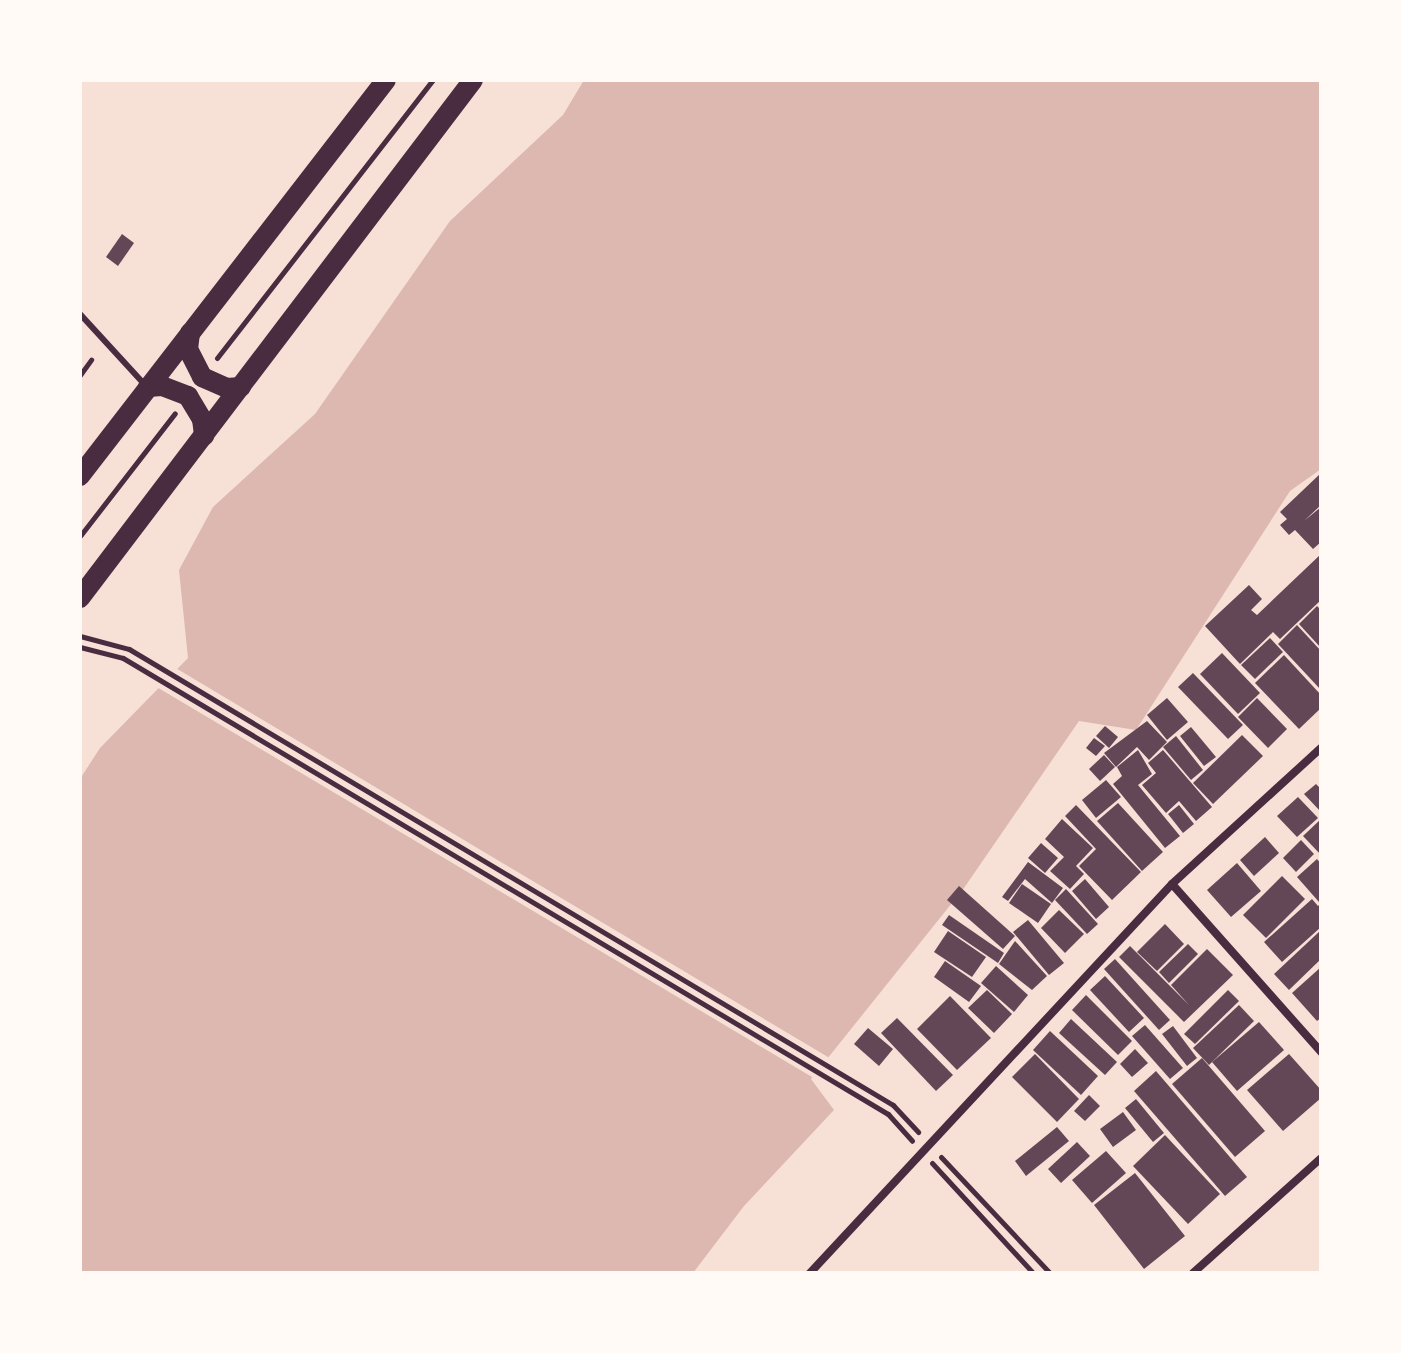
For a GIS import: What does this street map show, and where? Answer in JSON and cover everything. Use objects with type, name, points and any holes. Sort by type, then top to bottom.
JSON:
[{"type":"main road","points":[[80,476],[386,80]]},
{"type":"main road","points":[[455,103],[456,80]]},
{"type":"main road","points":[[80,598],[473,80]]},
{"type":"main road","points":[[190,333],[190,357],[202,377],[227,388],[241,387]]},
{"type":"main road","points":[[148,387],[162,386],[188,396],[202,419],[204,436]]},
{"type":"street","points":[[810,1273],[1172,884],[1321,748]]},
{"type":"street","points":[[1172,884],[1321,1052]]},
{"type":"street","points":[[1193,1273],[1321,1158]]},
{"type":"lane","points":[[80,314],[148,387]]},
{"type":"path","points":[[202,377],[433,80]]},
{"type":"path","points":[[80,375],[91,360]]},
{"type":"path","points":[[80,536],[188,396]]},
{"type":"path","points":[[80,636],[129,649],[157,665],[893,1105],[925,1139]]},
{"type":"path","points":[[80,647],[123,658],[888,1114],[919,1148]]},
{"type":"path","points":[[935,1150],[1050,1273]]},
{"type":"path","points":[[929,1159],[1033,1273]]},
{"type":"shaded area","points":[[584,80],[1321,80],[1321,469],[1290,491],[1136,730],[1079,721],[964,888],[811,1079],[834,1110],[744,1206],[693,1273],[80,1273],[80,779],[100,748],[188,658],[179,570],[213,507],[315,414],[450,221],[563,115]]},
{"type":"pier","points":[[174,667],[833,1060],[817,1080],[155,686]]},
{"type":"building","points":[[122,234],[134,243],[118,266],[106,257]]},
{"type":"building","points":[[1321,473],[1321,505],[1304,521],[1321,507],[1321,542],[1313,549],[1295,530],[1289,535],[1280,525],[1287,519],[1280,512]]},
{"type":"building","points":[[1321,554],[1321,600],[1280,639],[1273,632],[1240,664],[1205,626],[1249,585],[1262,599],[1251,610],[1257,615]]},
{"type":"building","points":[[1317,606],[1321,610],[1321,648],[1299,624]]},
{"type":"building","points":[[1297,625],[1321,651],[1321,690],[1278,644]]},
{"type":"building","points":[[1270,638],[1283,652],[1255,679],[1241,665]]},
{"type":"building","points":[[1222,653],[1260,693],[1238,714],[1200,674]]},
{"type":"building","points":[[1284,655],[1321,695],[1321,708],[1299,729],[1255,683]]},
{"type":"building","points":[[1193,673],[1243,725],[1228,739],[1178,687]]},
{"type":"building","points":[[1167,698],[1188,722],[1167,740],[1147,715]]},
{"type":"building","points":[[1257,698],[1287,729],[1268,748],[1238,717]]},
{"type":"building","points":[[1147,721],[1167,742],[1149,760],[1137,747],[1116,767],[1104,753]]},
{"type":"building","points":[[1105,726],[1118,737],[1109,748],[1096,736]]},
{"type":"building","points":[[1191,727],[1216,757],[1204,766],[1180,736]]},
{"type":"building","points":[[1242,735],[1263,756],[1213,804],[1193,783]]},
{"type":"building","points":[[1176,736],[1203,770],[1191,780],[1163,747]]},
{"type":"building","points":[[1094,738],[1105,746],[1096,756],[1086,748]]},
{"type":"building","points":[[1138,750],[1152,774],[1138,785],[1180,836],[1165,848],[1113,784],[1122,776],[1117,767]]},
{"type":"building","points":[[1163,750],[1212,807],[1196,821],[1179,801],[1166,813],[1142,785],[1156,773],[1148,763]]},
{"type":"building","points":[[1104,755],[1115,767],[1100,781],[1089,769]]},
{"type":"building","points":[[1106,780],[1121,797],[1096,818],[1082,800]]},
{"type":"building","points":[[1316,784],[1321,789],[1321,812],[1304,794]]},
{"type":"building","points":[[1298,797],[1318,818],[1297,837],[1277,816]]},
{"type":"building","points":[[1118,803],[1163,852],[1142,871],[1097,821]]},
{"type":"building","points":[[1076,805],[1141,872],[1112,900],[1079,866],[1096,849],[1065,816]]},
{"type":"building","points":[[1179,805],[1194,824],[1183,833],[1168,814]]},
{"type":"building","points":[[1062,819],[1093,848],[1076,866],[1084,874],[1070,889],[1050,871],[1064,857],[1045,839]]},
{"type":"building","points":[[1321,819],[1321,855],[1303,836]]},
{"type":"building","points":[[1265,837],[1279,853],[1254,876],[1240,860]]},
{"type":"building","points":[[1301,840],[1314,854],[1296,872],[1283,858]]},
{"type":"building","points":[[1041,843],[1058,858],[1045,873],[1028,858]]},
{"type":"building","points":[[1317,859],[1321,864],[1319,902],[1297,877]]},
{"type":"building","points":[[1028,862],[1063,888],[1052,903],[1025,879],[1008,901],[1002,897]]},
{"type":"building","points":[[1237,863],[1261,891],[1231,917],[1207,890]]},
{"type":"building","points":[[1282,876],[1305,899],[1266,938],[1243,915]]},
{"type":"building","points":[[1085,879],[1109,907],[1096,919],[1072,891]]},
{"type":"building","points":[[1022,884],[1051,904],[1038,923],[1009,903]]},
{"type":"building","points":[[959,886],[1015,936],[1003,949],[947,900]]},
{"type":"building","points":[[1066,889],[1098,924],[1087,934],[1055,900]]},
{"type":"building","points":[[1312,899],[1318,906],[1321,903],[1321,927],[1282,962],[1264,942]]},
{"type":"building","points":[[1059,910],[1084,934],[1065,953],[1041,928]]},
{"type":"building","points":[[949,915],[1004,953],[998,963],[942,925]]},
{"type":"building","points":[[1028,920],[1064,963],[1049,975],[1013,932]]},
{"type":"building","points":[[1165,924],[1184,944],[1157,971],[1137,952]]},
{"type":"building","points":[[1321,930],[1321,959],[1289,990],[1274,974]]},
{"type":"building","points":[[948,931],[986,957],[972,977],[934,952]]},
{"type":"building","points":[[1015,941],[1047,976],[1032,990],[999,964]]},
{"type":"building","points":[[1188,944],[1198,954],[1169,983],[1159,972]]},
{"type":"building","points":[[1130,946],[1189,1005],[1171,985],[1207,949],[1233,975],[1184,1022],[1119,957]]},
{"type":"building","points":[[1115,959],[1170,1020],[1159,1030],[1104,969]]},
{"type":"building","points":[[945,961],[981,986],[969,1002],[934,977]]},
{"type":"building","points":[[996,966],[1028,995],[1014,1012],[981,983]]},
{"type":"building","points":[[1321,967],[1321,1018],[1317,1021],[1292,993]]},
{"type":"building","points":[[1105,976],[1144,1018],[1129,1032],[1090,990]]},
{"type":"building","points":[[987,990],[1012,1014],[994,1033],[968,1008]]},
{"type":"building","points":[[1228,990],[1239,1001],[1195,1044],[1184,1034]]},
{"type":"building","points":[[1086,995],[1132,1041],[1118,1055],[1072,1010]]},
{"type":"building","points":[[950,996],[991,1038],[957,1070],[917,1029]]},
{"type":"building","points":[[1239,1005],[1254,1021],[1209,1065],[1193,1048]]},
{"type":"building","points":[[897,1018],[953,1075],[936,1091],[881,1033]]},
{"type":"building","points":[[1071,1019],[1117,1062],[1105,1075],[1059,1033]]},
{"type":"building","points":[[1259,1022],[1284,1050],[1237,1091],[1212,1062]]},
{"type":"building","points":[[1145,1025],[1183,1068],[1170,1079],[1132,1036]]},
{"type":"building","points":[[1173,1026],[1197,1058],[1187,1066],[1162,1034]]},
{"type":"building","points":[[868,1028],[893,1049],[879,1066],[854,1044]]},
{"type":"building","points":[[1050,1031],[1098,1076],[1081,1095],[1033,1050]]},
{"type":"building","points":[[1135,1049],[1148,1063],[1132,1077],[1120,1064]]},
{"type":"building","points":[[1035,1054],[1079,1099],[1057,1122],[1012,1077]]},
{"type":"building","points":[[1289,1054],[1321,1090],[1321,1098],[1283,1131],[1247,1090]]},
{"type":"building","points":[[1202,1058],[1265,1131],[1235,1157],[1172,1084]]},
{"type":"building","points":[[1156,1071],[1247,1177],[1225,1196],[1134,1091]]},
{"type":"building","points":[[1089,1095],[1100,1106],[1085,1121],[1074,1111]]},
{"type":"building","points":[[1136,1099],[1164,1133],[1153,1142],[1125,1108]]},
{"type":"building","points":[[1123,1112],[1136,1130],[1113,1147],[1100,1129]]},
{"type":"building","points":[[1057,1127],[1069,1141],[1026,1176],[1015,1161]]},
{"type":"building","points":[[1165,1135],[1220,1194],[1188,1224],[1133,1166]]},
{"type":"building","points":[[1077,1142],[1090,1156],[1061,1183],[1048,1169]]},
{"type":"building","points":[[1106,1151],[1126,1173],[1092,1203],[1072,1180]]},
{"type":"building","points":[[1135,1173],[1185,1236],[1144,1269],[1094,1205]]}]
